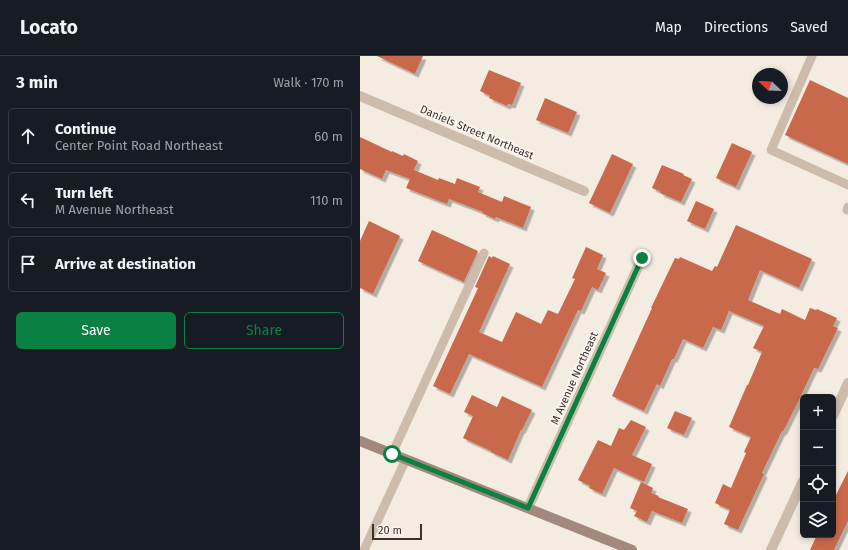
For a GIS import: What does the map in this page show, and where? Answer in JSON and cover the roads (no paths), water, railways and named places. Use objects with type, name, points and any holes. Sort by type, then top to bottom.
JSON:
[{"type":"main road","points":[[360,441],[632,550]]},
{"type":"street","name":"Daniels Street Northeast","points":[[360,96],[584,191]]},
{"type":"street","name":"M Avenue Northeast","points":[[528,508],[642,258]]},
{"type":"street","points":[[836,409],[848,383]]},
{"type":"street","points":[[772,550],[800,488]]},
{"type":"lane","points":[[812,56],[771,150],[848,185]]},
{"type":"lane","points":[[848,207],[848,210]]},
{"type":"lane","points":[[392,454],[484,253]]},
{"type":"lane","points":[[364,550],[406,459]]}]
